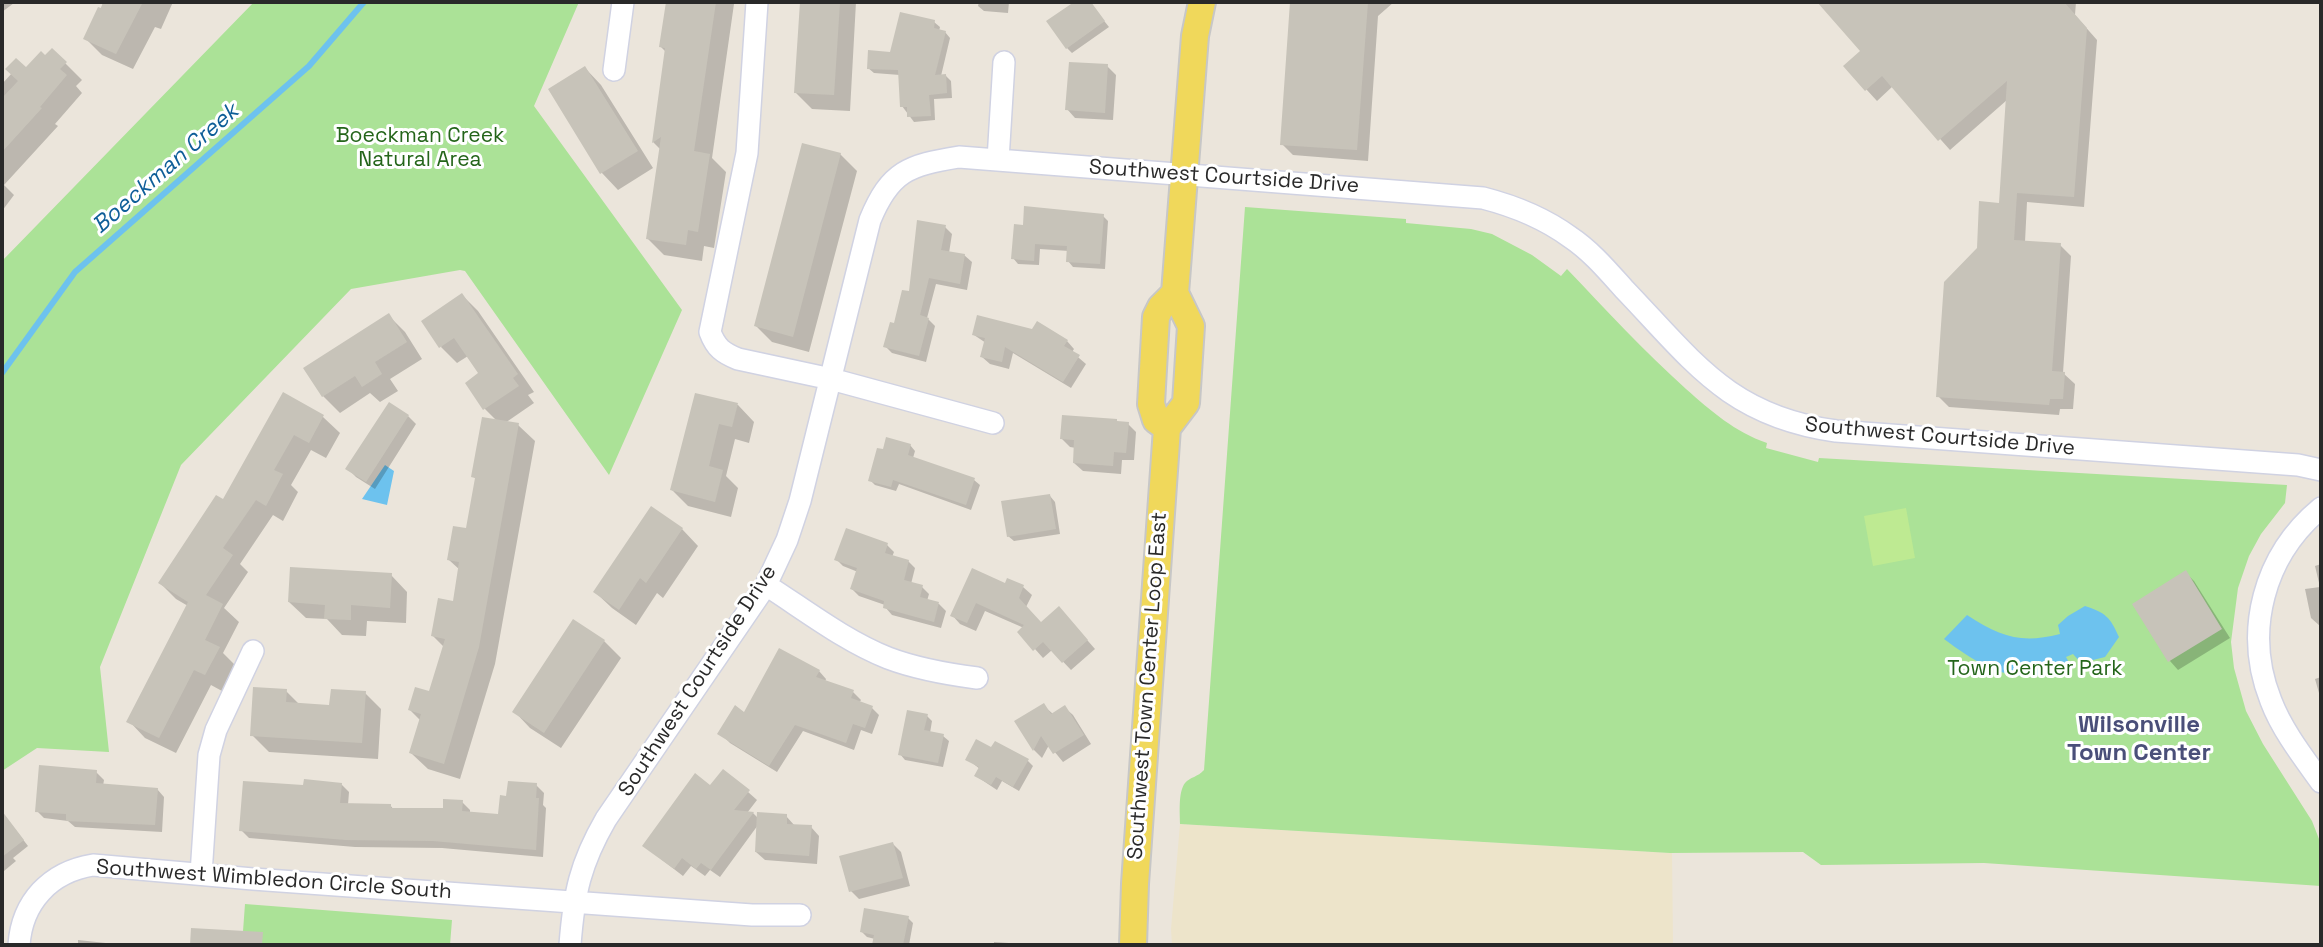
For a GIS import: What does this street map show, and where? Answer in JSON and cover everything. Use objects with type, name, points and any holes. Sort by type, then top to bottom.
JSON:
[{"type":"main road","points":[[1167,428],[1151,408],[1156,317],[1164,303],[1175,293],[1195,36],[1202,2]]},
{"type":"main road","name":"Southwest Town Center Loop East","points":[[1133,945],[1167,428],[1186,403],[1191,326],[1175,293]]},
{"type":"street","points":[[614,71],[623,2]]},
{"type":"street","points":[[757,2],[747,153],[710,332],[715,344],[725,354],[738,359],[831,379],[993,423]]},
{"type":"street","points":[[998,160],[1004,62]]},
{"type":"street","name":"Southwest Courtside Drive","points":[[570,945],[573,900],[590,847],[766,586],[787,540],[800,501],[870,220],[878,199],[891,182],[906,170],[922,163],[958,157],[1460,195],[1504,204],[1533,215],[1572,238],[1591,254],[1699,369],[1722,387],[1762,411],[1814,428],[2298,465],[2321,470]]},
{"type":"street","points":[[2321,508],[2288,542],[2272,569],[2263,594],[2258,645],[2265,685],[2276,712],[2321,782]]},
{"type":"street","points":[[766,586],[886,657],[935,673],[977,678]]},
{"type":"street","points":[[201,874],[209,755],[215,730],[253,651]]},
{"type":"street","name":"Southwest Wimbledon Circle South","points":[[19,945],[28,910],[41,890],[57,876],[75,868],[93,865],[752,915],[800,915]]},
{"type":"shaded area","points":[[1180,824],[1672,853],[1673,945],[1172,945]]},
{"type":"green space","name":"Boeckman Creek Natural Area","points":[[254,2],[579,2],[534,106],[682,310],[609,475],[465,271],[351,289],[181,465],[100,667],[109,752],[37,748],[2,771],[2,261]]},
{"type":"green space","name":"Town Center Park","points":[[1245,207],[1406,219],[1406,223],[1471,229],[1492,234],[1532,255],[1561,276],[1567,269],[1655,360],[1724,420],[1767,443],[1766,448],[1818,462],[1819,458],[2287,485],[2285,503],[2261,534],[2249,556],[2238,588],[2231,642],[2234,668],[2246,711],[2263,744],[2312,821],[2319,839],[2321,886],[1984,863],[1821,865],[1803,852],[1670,853],[1180,824],[1183,787],[1187,781],[1204,770]]},
{"type":"green space","points":[[1906,508],[1915,558],[1873,566],[1864,516]]},
{"type":"green space","points":[[245,904],[452,920],[450,945],[242,945]]},
{"type":"water","points":[[385,465],[394,471],[387,505],[362,499]]},
{"type":"water","points":[[2085,606],[2106,617],[2119,637],[2105,657],[2081,663],[2073,654],[2066,657],[2071,666],[2035,676],[2019,676],[1989,667],[1944,639],[1967,615],[1990,629],[2012,636],[2034,638],[2060,634],[2058,625]]},
{"type":"building","points":[[103,2],[143,2],[116,54],[83,39]]},
{"type":"building","points":[[666,2],[716,2],[694,151],[710,154],[698,232],[688,230],[686,245],[646,239],[661,137],[652,143],[665,48],[659,47]]},
{"type":"building","points":[[800,2],[840,2],[834,95],[794,93]]},
{"type":"building","points":[[1074,2],[1091,2],[1105,21],[1066,49],[1046,21]]},
{"type":"building","points":[[1290,2],[1368,2],[1357,150],[1280,145]]},
{"type":"building","points":[[1817,2],[2064,2],[2087,28],[2074,197],[2017,193],[2014,240],[2061,243],[2052,371],[2065,372],[2063,399],[2050,399],[2049,405],[1936,397],[1944,282],[1977,248],[1979,201],[1999,203],[2007,81],[1938,141],[1882,76],[1865,91],[1843,66],[1860,51]]},
{"type":"building","points":[[900,12],[935,20],[934,28],[946,31],[935,75],[946,74],[947,93],[929,95],[931,116],[907,117],[907,107],[900,107],[898,70],[867,69],[868,50],[890,52]]},
{"type":"building","points":[[52,48],[67,62],[60,69],[67,75],[40,107],[42,108],[2,152],[2,98],[18,81],[5,69],[16,58],[26,67],[41,51],[45,55]]},
{"type":"building","points":[[1069,62],[1108,64],[1105,113],[1065,110]]},
{"type":"building","points":[[585,66],[638,151],[600,174],[548,89]]},
{"type":"building","points":[[802,143],[841,153],[793,337],[754,326]]},
{"type":"building","points":[[1024,206],[1104,214],[1100,264],[1066,262],[1067,246],[1035,244],[1034,261],[1011,259],[1014,224],[1023,225]]},
{"type":"building","points":[[917,220],[946,225],[941,250],[965,254],[960,284],[929,278],[920,315],[929,318],[919,356],[883,347],[890,322],[894,323],[902,290],[909,291]]},
{"type":"building","points":[[462,293],[518,374],[513,378],[519,386],[483,410],[465,383],[478,373],[454,338],[439,348],[421,321]]},
{"type":"building","points":[[389,313],[407,342],[375,362],[382,374],[362,387],[355,376],[322,397],[303,368]]},
{"type":"building","points":[[977,315],[1032,329],[1037,321],[1068,340],[1064,346],[1080,355],[1063,382],[1005,347],[1002,362],[980,357],[985,338],[972,335]]},
{"type":"building","points":[[283,392],[324,415],[309,443],[294,435],[274,470],[283,474],[266,506],[256,500],[223,548],[233,555],[206,595],[223,604],[205,640],[220,647],[205,675],[194,670],[159,738],[126,722],[188,602],[158,583],[216,495],[223,499]]},
{"type":"building","points":[[695,393],[738,403],[732,427],[719,424],[709,466],[723,470],[715,502],[670,490]]},
{"type":"building","points":[[389,402],[409,415],[366,482],[345,469]]},
{"type":"building","points":[[1062,415],[1129,422],[1126,453],[1114,452],[1113,466],[1073,463],[1074,440],[1060,439]]},
{"type":"building","points":[[482,417],[519,423],[479,647],[444,764],[409,753],[421,714],[408,710],[415,687],[429,691],[445,639],[431,636],[438,598],[453,601],[459,562],[447,560],[453,526],[466,528],[475,478],[471,477]]},
{"type":"building","points":[[886,437],[911,444],[908,455],[975,478],[966,505],[893,480],[891,487],[868,481],[877,448],[883,449]]},
{"type":"building","points":[[1050,494],[1056,529],[1007,537],[1001,501]]},
{"type":"building","points":[[651,506],[683,528],[646,583],[640,578],[619,610],[593,592]]},
{"type":"building","points":[[846,528],[888,543],[885,553],[909,560],[904,580],[923,585],[920,597],[939,602],[934,622],[883,608],[884,601],[850,589],[857,568],[834,560]]},
{"type":"building","points":[[290,567],[392,573],[390,608],[351,605],[351,620],[324,619],[325,605],[288,602]]},
{"type":"building","points":[[972,568],[1005,583],[1007,578],[1024,585],[1019,598],[1041,622],[1059,606],[1088,640],[1062,663],[1043,642],[1033,651],[1017,632],[1024,625],[976,603],[967,623],[950,616]]},
{"type":"building","points":[[2186,570],[2222,629],[2168,662],[2132,604]]},
{"type":"building","points":[[573,619],[605,640],[544,733],[512,712]]},
{"type":"building","points":[[779,648],[820,670],[816,677],[854,690],[851,698],[873,706],[865,728],[853,724],[846,743],[795,725],[769,766],[717,734],[735,705],[744,712]]},
{"type":"building","points":[[253,687],[287,689],[286,702],[329,705],[331,689],[366,691],[362,743],[250,736]]},
{"type":"building","points":[[1044,703],[1051,714],[1065,705],[1084,735],[1053,754],[1041,736],[1033,751],[1014,721]]},
{"type":"building","points":[[907,710],[928,714],[924,730],[944,734],[938,763],[898,755]]},
{"type":"building","points":[[976,739],[991,747],[995,741],[1029,759],[1013,787],[996,777],[991,785],[974,776],[979,767],[965,760]]},
{"type":"building","points":[[39,765],[97,770],[96,783],[158,788],[155,825],[66,821],[66,814],[35,812]]},
{"type":"building","points":[[723,769],[750,790],[734,810],[754,812],[711,870],[701,863],[696,869],[682,858],[674,869],[642,846],[695,773],[710,785]]},
{"type":"building","points":[[304,779],[342,783],[340,803],[391,804],[391,808],[443,808],[443,799],[463,800],[462,811],[498,814],[500,795],[506,796],[508,781],[537,783],[536,798],[539,798],[536,850],[433,841],[346,840],[239,831],[243,781],[303,785]]},
{"type":"building","points":[[2,811],[24,840],[2,857]]},
{"type":"building","points":[[757,812],[787,814],[787,824],[812,825],[809,856],[755,852]]},
{"type":"building","points":[[893,842],[903,878],[849,892],[839,856]]},
{"type":"building","points":[[864,908],[909,916],[903,945],[872,945],[874,935],[860,932]]},
{"type":"building","points":[[191,928],[263,932],[262,945],[190,945]]},
{"type":"waterway","name":"Boeckman Creek","points":[[2,373],[75,272],[309,66],[364,2]]},
{"type":"district","name":"Wilsonville Town Center","points":[[2139,739]]}]
